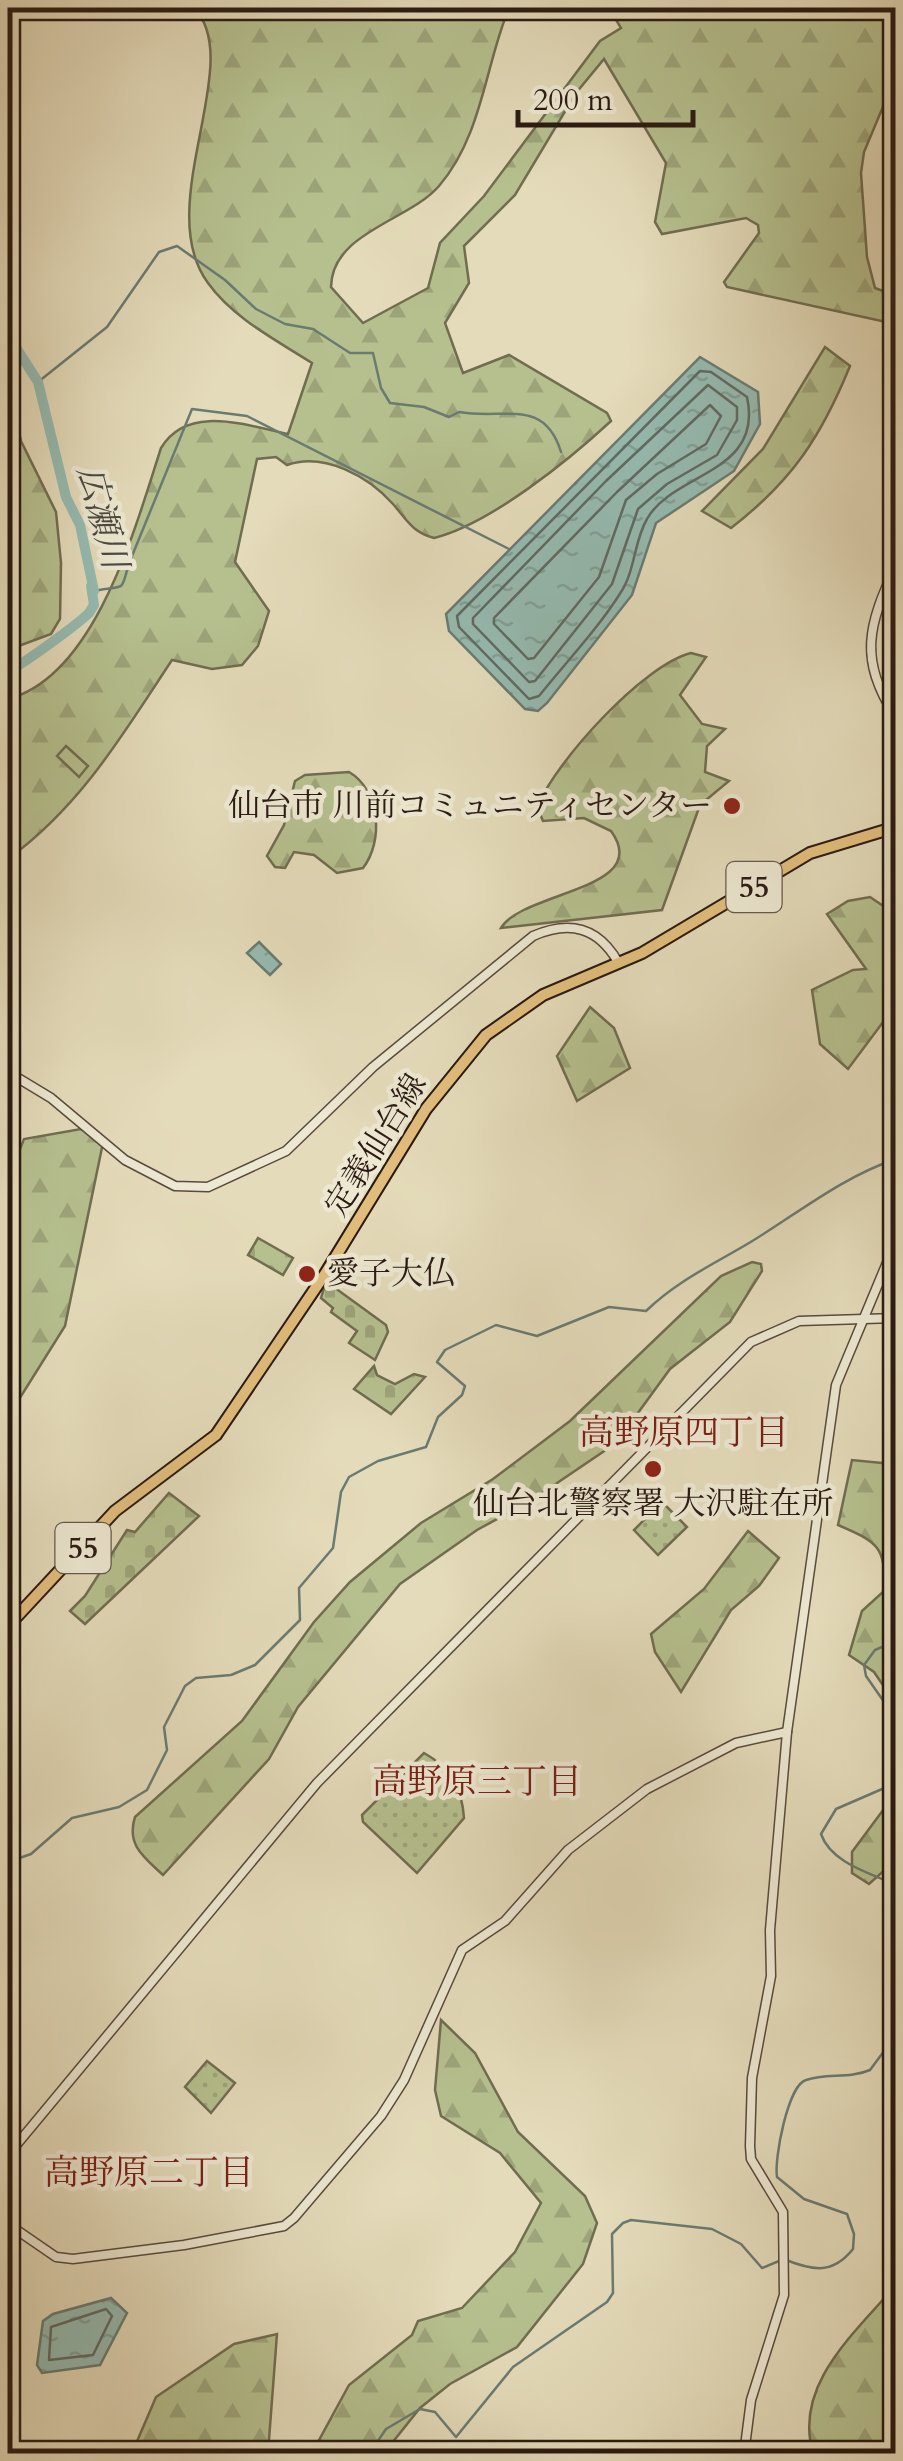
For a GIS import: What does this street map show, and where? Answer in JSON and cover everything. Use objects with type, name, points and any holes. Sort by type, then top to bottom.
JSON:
[{"type":"main road","name":"定義仙台線","points":[[8,1626],[116,1511],[216,1435],[325,1274],[426,1109],[469,1052],[518,1010],[676,934],[810,854],[896,828]]},
{"type":"street","points":[[896,565],[868,642],[875,680],[896,718]]},
{"type":"street","points":[[8,1072],[51,1098],[125,1160],[167,1183],[197,1190],[223,1184],[286,1151],[373,1067],[533,936],[551,928],[582,928],[607,944],[618,962]]},
{"type":"street","points":[[744,2454],[751,2400],[783,2308],[783,2212],[751,2159],[750,2146],[752,2078],[771,1976],[770,1930],[788,1732],[836,1385],[896,1241]]},
{"type":"street","points":[[8,2155],[318,1783],[751,1342],[787,1322],[896,1318]]},
{"type":"street","points":[[8,2224],[56,2257],[73,2259],[184,2245],[284,2226],[381,2116],[404,2080],[462,1950],[505,1921],[568,1850],[647,1789],[736,1743],[788,1732]]},
{"type":"green space","points":[[194,8],[509,8],[474,123],[453,166],[426,198],[358,240],[335,268],[331,287],[363,323],[428,288],[440,243],[484,196],[600,41],[621,28],[609,8],[895,8],[895,78],[864,152],[861,173],[867,257],[875,288],[883,291],[895,284],[895,324],[727,287],[724,282],[759,233],[758,225],[746,218],[662,234],[655,222],[666,163],[604,59],[576,93],[515,195],[464,246],[469,283],[445,323],[463,373],[509,355],[607,413],[611,421],[574,454],[504,505],[456,531],[434,538],[415,529],[371,484],[344,469],[316,462],[287,465],[276,457],[257,459],[235,562],[269,611],[258,646],[242,665],[212,669],[172,660],[118,742],[79,792],[58,816],[8,859],[8,699],[39,685],[66,661],[88,630],[125,555],[161,448],[172,434],[201,422],[236,423],[288,434],[312,363],[256,328],[218,296],[193,251],[189,215],[192,176],[211,63],[207,32]]},
{"type":"green space","points":[[825,347],[850,366],[828,415],[788,475],[731,528],[702,511],[763,449]]},
{"type":"green space","points":[[8,381],[21,441],[56,512],[61,563],[60,619],[51,634],[8,650],[8,474],[16,458],[8,427]]},
{"type":"green space","points":[[691,653],[706,657],[680,695],[702,724],[725,729],[707,746],[705,772],[729,781],[700,805],[662,910],[501,928],[514,916],[601,878],[615,866],[620,851],[611,831],[584,818],[543,821],[537,807],[562,765],[603,717],[649,676]]},
{"type":"green space","points":[[66,746],[88,766],[79,777],[57,756]]},
{"type":"green space","points":[[349,772],[367,791],[376,817],[374,844],[363,868],[337,873],[314,855],[294,852],[285,868],[275,867],[267,856],[284,825],[295,781],[305,775]]},
{"type":"green space","points":[[870,897],[895,914],[895,1006],[848,1069],[820,1044],[812,990],[853,970],[866,969],[827,914],[848,901]]},
{"type":"green space","points":[[590,1007],[614,1028],[630,1068],[577,1101],[557,1056]]},
{"type":"green space","points":[[81,1129],[104,1138],[65,1326],[8,1417],[8,1179],[24,1139]]},
{"type":"green space","points":[[258,1238],[293,1258],[283,1275],[248,1255]]},
{"type":"green space","points":[[752,1262],[761,1264],[762,1271],[730,1322],[670,1369],[616,1443],[532,1500],[477,1530],[400,1584],[298,1707],[269,1759],[163,1875],[149,1862],[135,1843],[135,1817],[242,1721],[314,1622],[350,1582],[421,1523],[493,1479],[570,1421],[721,1276]]},
{"type":"green space","points":[[325,1285],[331,1285],[386,1325],[388,1332],[375,1360],[349,1343],[357,1331],[331,1312],[333,1308],[321,1298]]},
{"type":"green space","points":[[374,1366],[377,1375],[395,1384],[414,1374],[425,1377],[391,1414],[354,1389]]},
{"type":"green space","points":[[895,1457],[895,1703],[874,1672],[849,1655],[862,1611],[883,1592],[881,1556],[871,1542],[838,1525],[852,1460],[882,1463]]},
{"type":"green space","points":[[169,1493],[199,1516],[85,1624],[70,1611],[85,1596],[127,1530],[135,1532]]},
{"type":"green space","points":[[662,1502],[687,1527],[658,1555],[634,1530]]},
{"type":"green space","points":[[748,1531],[779,1558],[759,1586],[731,1610],[681,1692],[655,1652],[651,1634],[704,1589]]},
{"type":"green space","points":[[424,1753],[453,1780],[464,1818],[417,1873],[363,1822],[362,1815]]},
{"type":"green space","points":[[895,1794],[895,1861],[869,1884],[852,1873],[852,1852]]},
{"type":"green space","points":[[441,2020],[475,2053],[518,2132],[585,2196],[597,2223],[583,2264],[517,2347],[450,2384],[420,2408],[384,2453],[312,2453],[349,2385],[412,2335],[418,2321],[462,2308],[515,2252],[541,2203],[500,2153],[441,2116],[435,2090]]},
{"type":"green space","points":[[207,2061],[235,2083],[211,2113],[185,2087]]},
{"type":"green space","points":[[895,2286],[895,2453],[813,2453],[809,2428],[820,2383],[846,2342]]},
{"type":"green space","points":[[277,2334],[268,2453],[132,2453],[156,2397],[234,2344]]},
{"type":"water","points":[[700,357],[758,392],[760,424],[734,471],[656,523],[632,595],[547,703],[538,711],[525,709],[449,631],[446,614]]},
{"type":"water","points":[[259,942],[281,964],[270,975],[247,953]]},
{"type":"water","points":[[111,2298],[127,2313],[100,2365],[42,2373],[37,2365],[43,2321],[53,2314]]},
{"type":"waterway","points":[[38,382],[107,327],[159,252],[177,246],[225,280],[256,309],[285,324],[313,329],[350,353],[373,353],[381,388],[390,403],[424,407],[449,417],[459,412],[533,417],[554,435],[561,452]]},
{"type":"waterway","name":"広瀬川","points":[[8,335],[38,382],[66,497],[80,525],[94,591]]},
{"type":"waterway","points":[[94,591],[123,583],[192,409],[247,416],[509,549]]},
{"type":"waterway","name":"広瀬川","points":[[8,671],[89,613],[94,605],[91,586]]},
{"type":"waterway","points":[[8,1862],[31,1854],[72,1818],[119,1807],[147,1790],[167,1750],[164,1727],[185,1686],[196,1678],[231,1675],[255,1665],[300,1620],[299,1588],[333,1548],[341,1492],[349,1477],[378,1461],[426,1447],[438,1417],[462,1395],[465,1386],[437,1362],[445,1350],[496,1325],[537,1336],[609,1307],[646,1311],[682,1282],[820,1197],[896,1159]]},
{"type":"waterway","points":[[896,1641],[875,1650],[864,1665],[866,1676],[896,1719]]},
{"type":"waterway","points":[[896,1783],[836,1809],[821,1834],[842,1860],[896,1885]]},
{"type":"waterway","points":[[786,2260],[814,2268],[838,2263],[853,2249],[854,2234],[847,2214],[804,2199],[777,2177],[780,2140],[793,2095],[806,2080],[870,2070],[896,2035]]},
{"type":"waterway","points":[[369,2454],[386,2429],[420,2409],[435,2412],[456,2437],[513,2367],[607,2302],[613,2293],[612,2234],[623,2223],[631,2220],[712,2229],[741,2244],[762,2268],[779,2261]]},
{"type":"place","name":"仙台市 川前コミュニティセンター","points":[[732,806]]},
{"type":"place","name":"愛子大仏","points":[[307,1274]]},
{"type":"place","name":"仙台北警察署 大沢駐在所","points":[[653,1469]]},
{"type":"district","name":"高野原四丁目","points":[[684,1433]]},
{"type":"district","name":"高野原三丁目","points":[[477,1782]]},
{"type":"district","name":"高野原二丁目","points":[[149,2173]]}]
